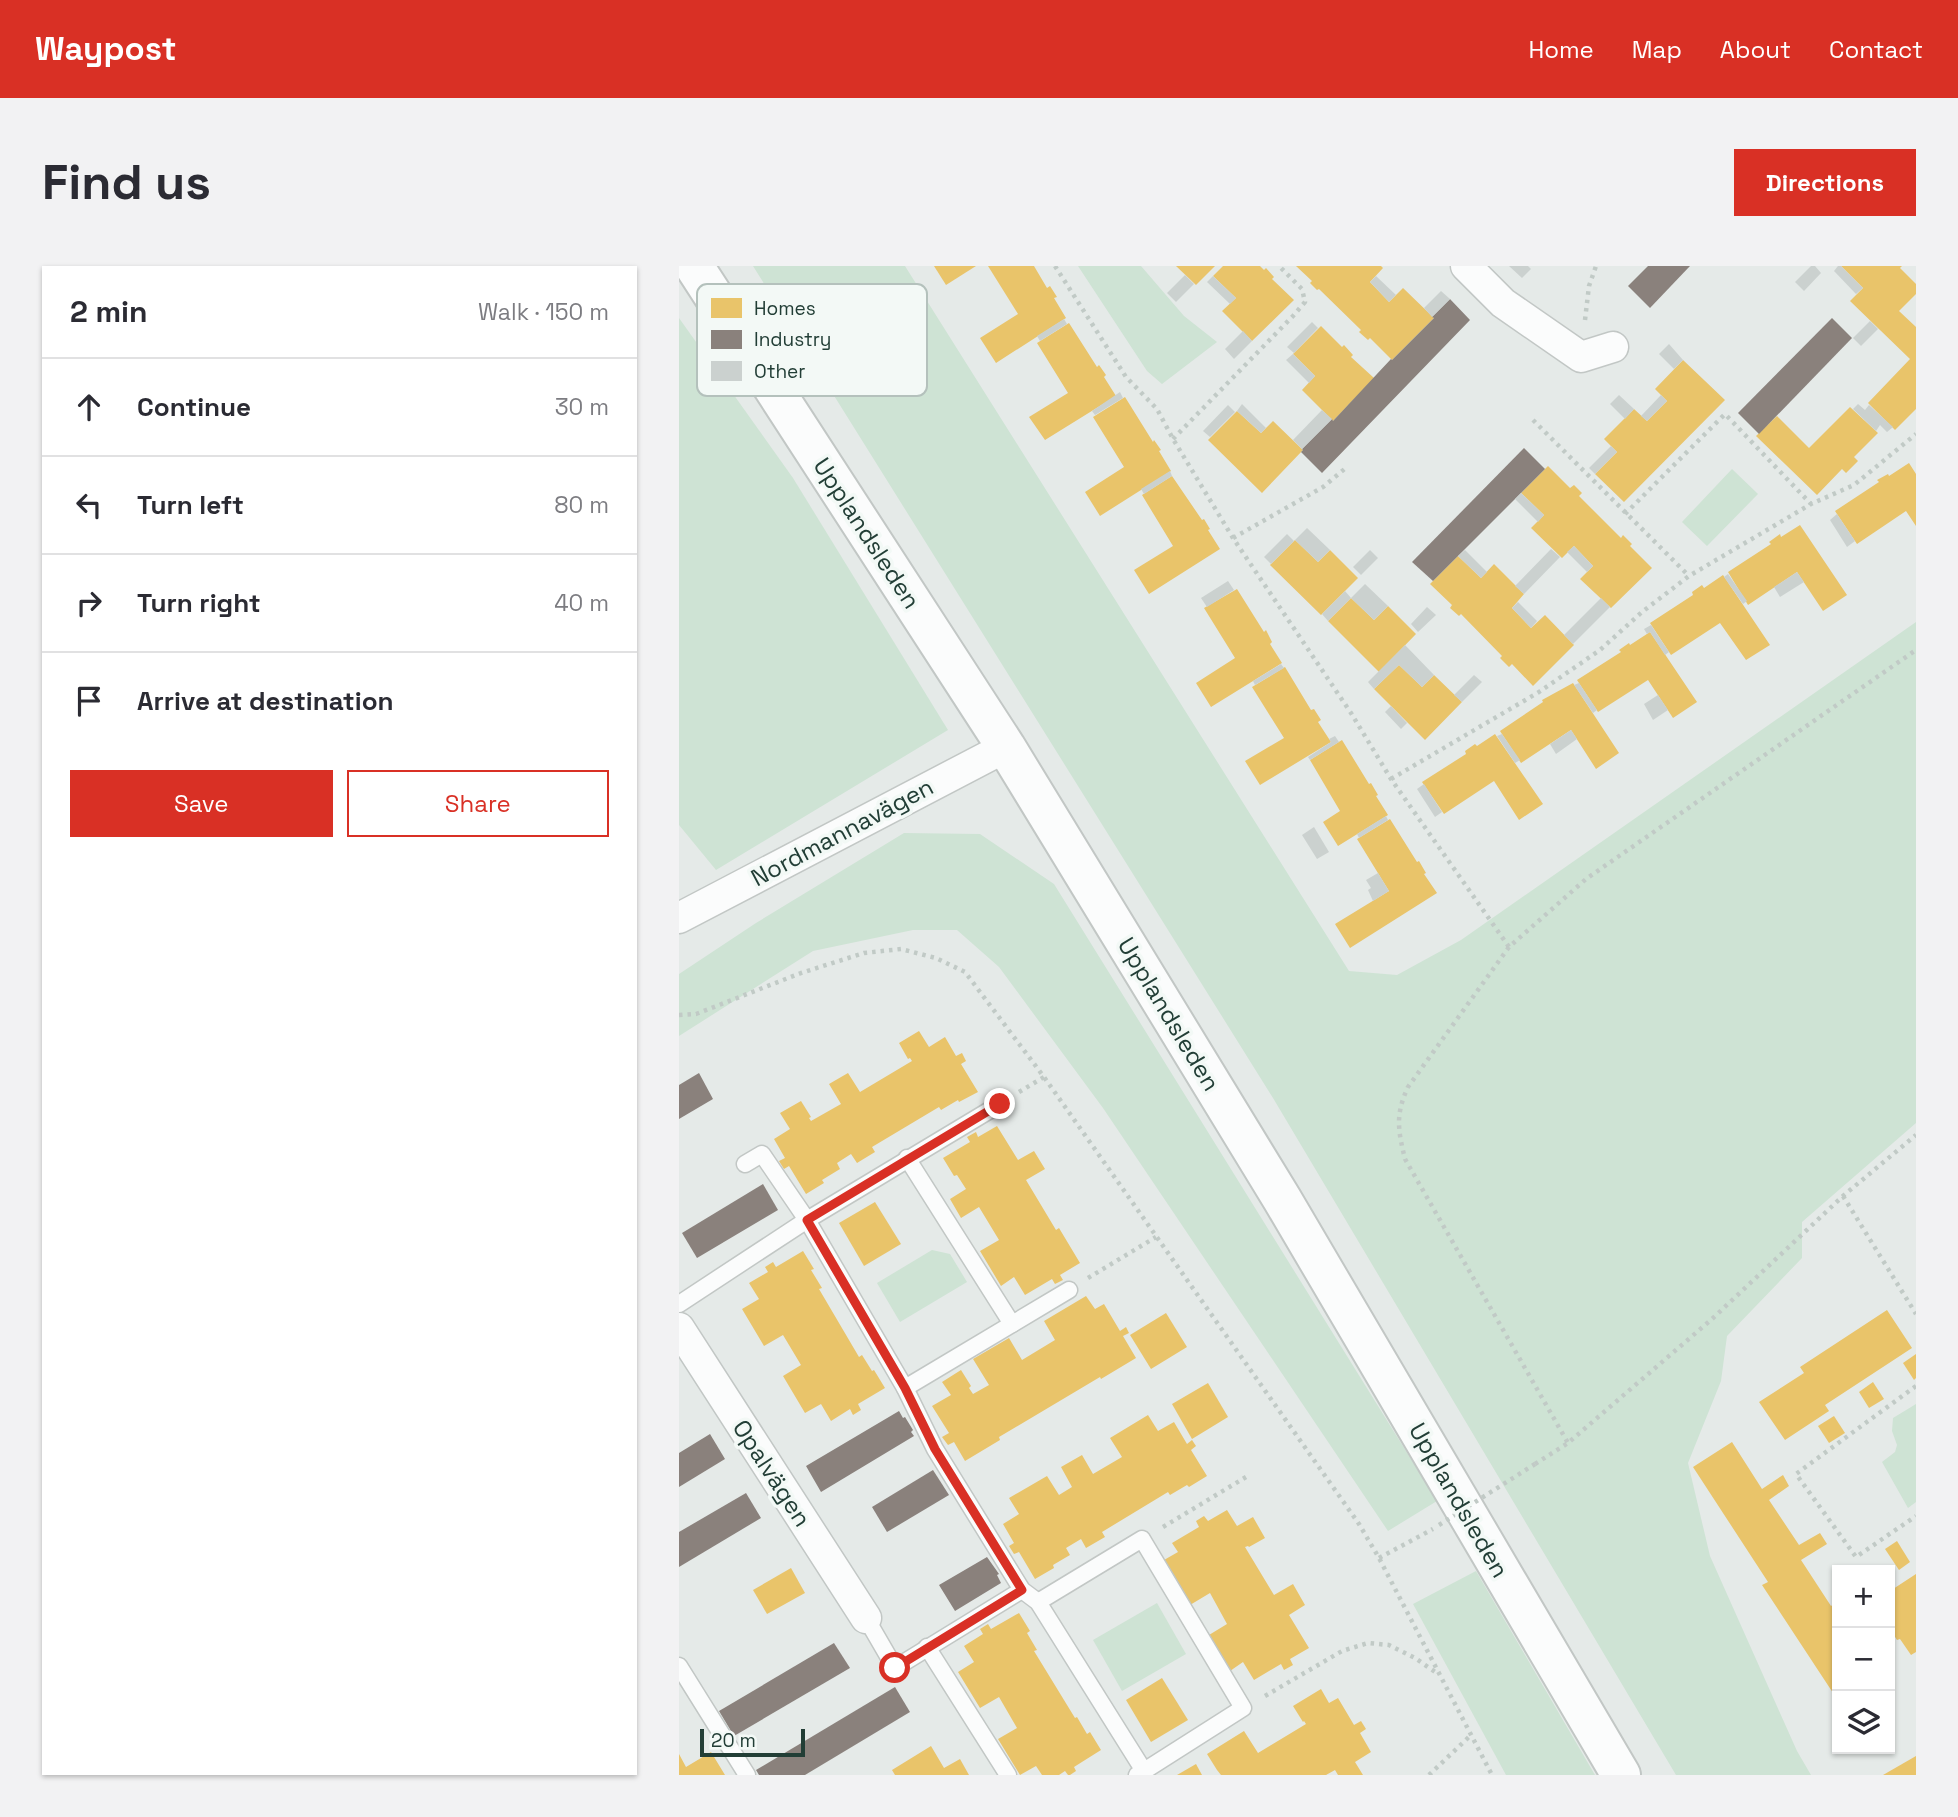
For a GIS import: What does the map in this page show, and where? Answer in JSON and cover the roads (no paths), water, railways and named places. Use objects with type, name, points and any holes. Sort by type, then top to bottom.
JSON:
[{"type":"street","name":"Upplandsleden","points":[[694,266],[706,284]]},
{"type":"street","points":[[1466,266],[1503,303],[1581,357],[1613,347]]},
{"type":"street","name":"Upplandsleden","points":[[778,396],[1006,747],[1282,1199],[1621,1775]]},
{"type":"street","name":"Nordmannavägen","points":[[680,915],[1006,747]]},
{"type":"street","name":"Opalvägen","points":[[679,1328],[866,1618]]},
{"type":"lane","points":[[679,1304],[807,1220],[1000,1104]]},
{"type":"lane","points":[[745,1164],[762,1154],[807,1220],[905,1388],[935,1449],[1022,1590],[1038,1602],[1141,1773],[1244,1708],[1142,1539],[1038,1602]]},
{"type":"lane","points":[[907,1158],[1012,1324]]},
{"type":"lane","points":[[905,1388],[1069,1290]]},
{"type":"lane","points":[[866,1618],[895,1668],[1022,1590]]},
{"type":"lane","points":[[927,1647],[1008,1775]]},
{"type":"lane","points":[[679,1666],[747,1775]]}]
